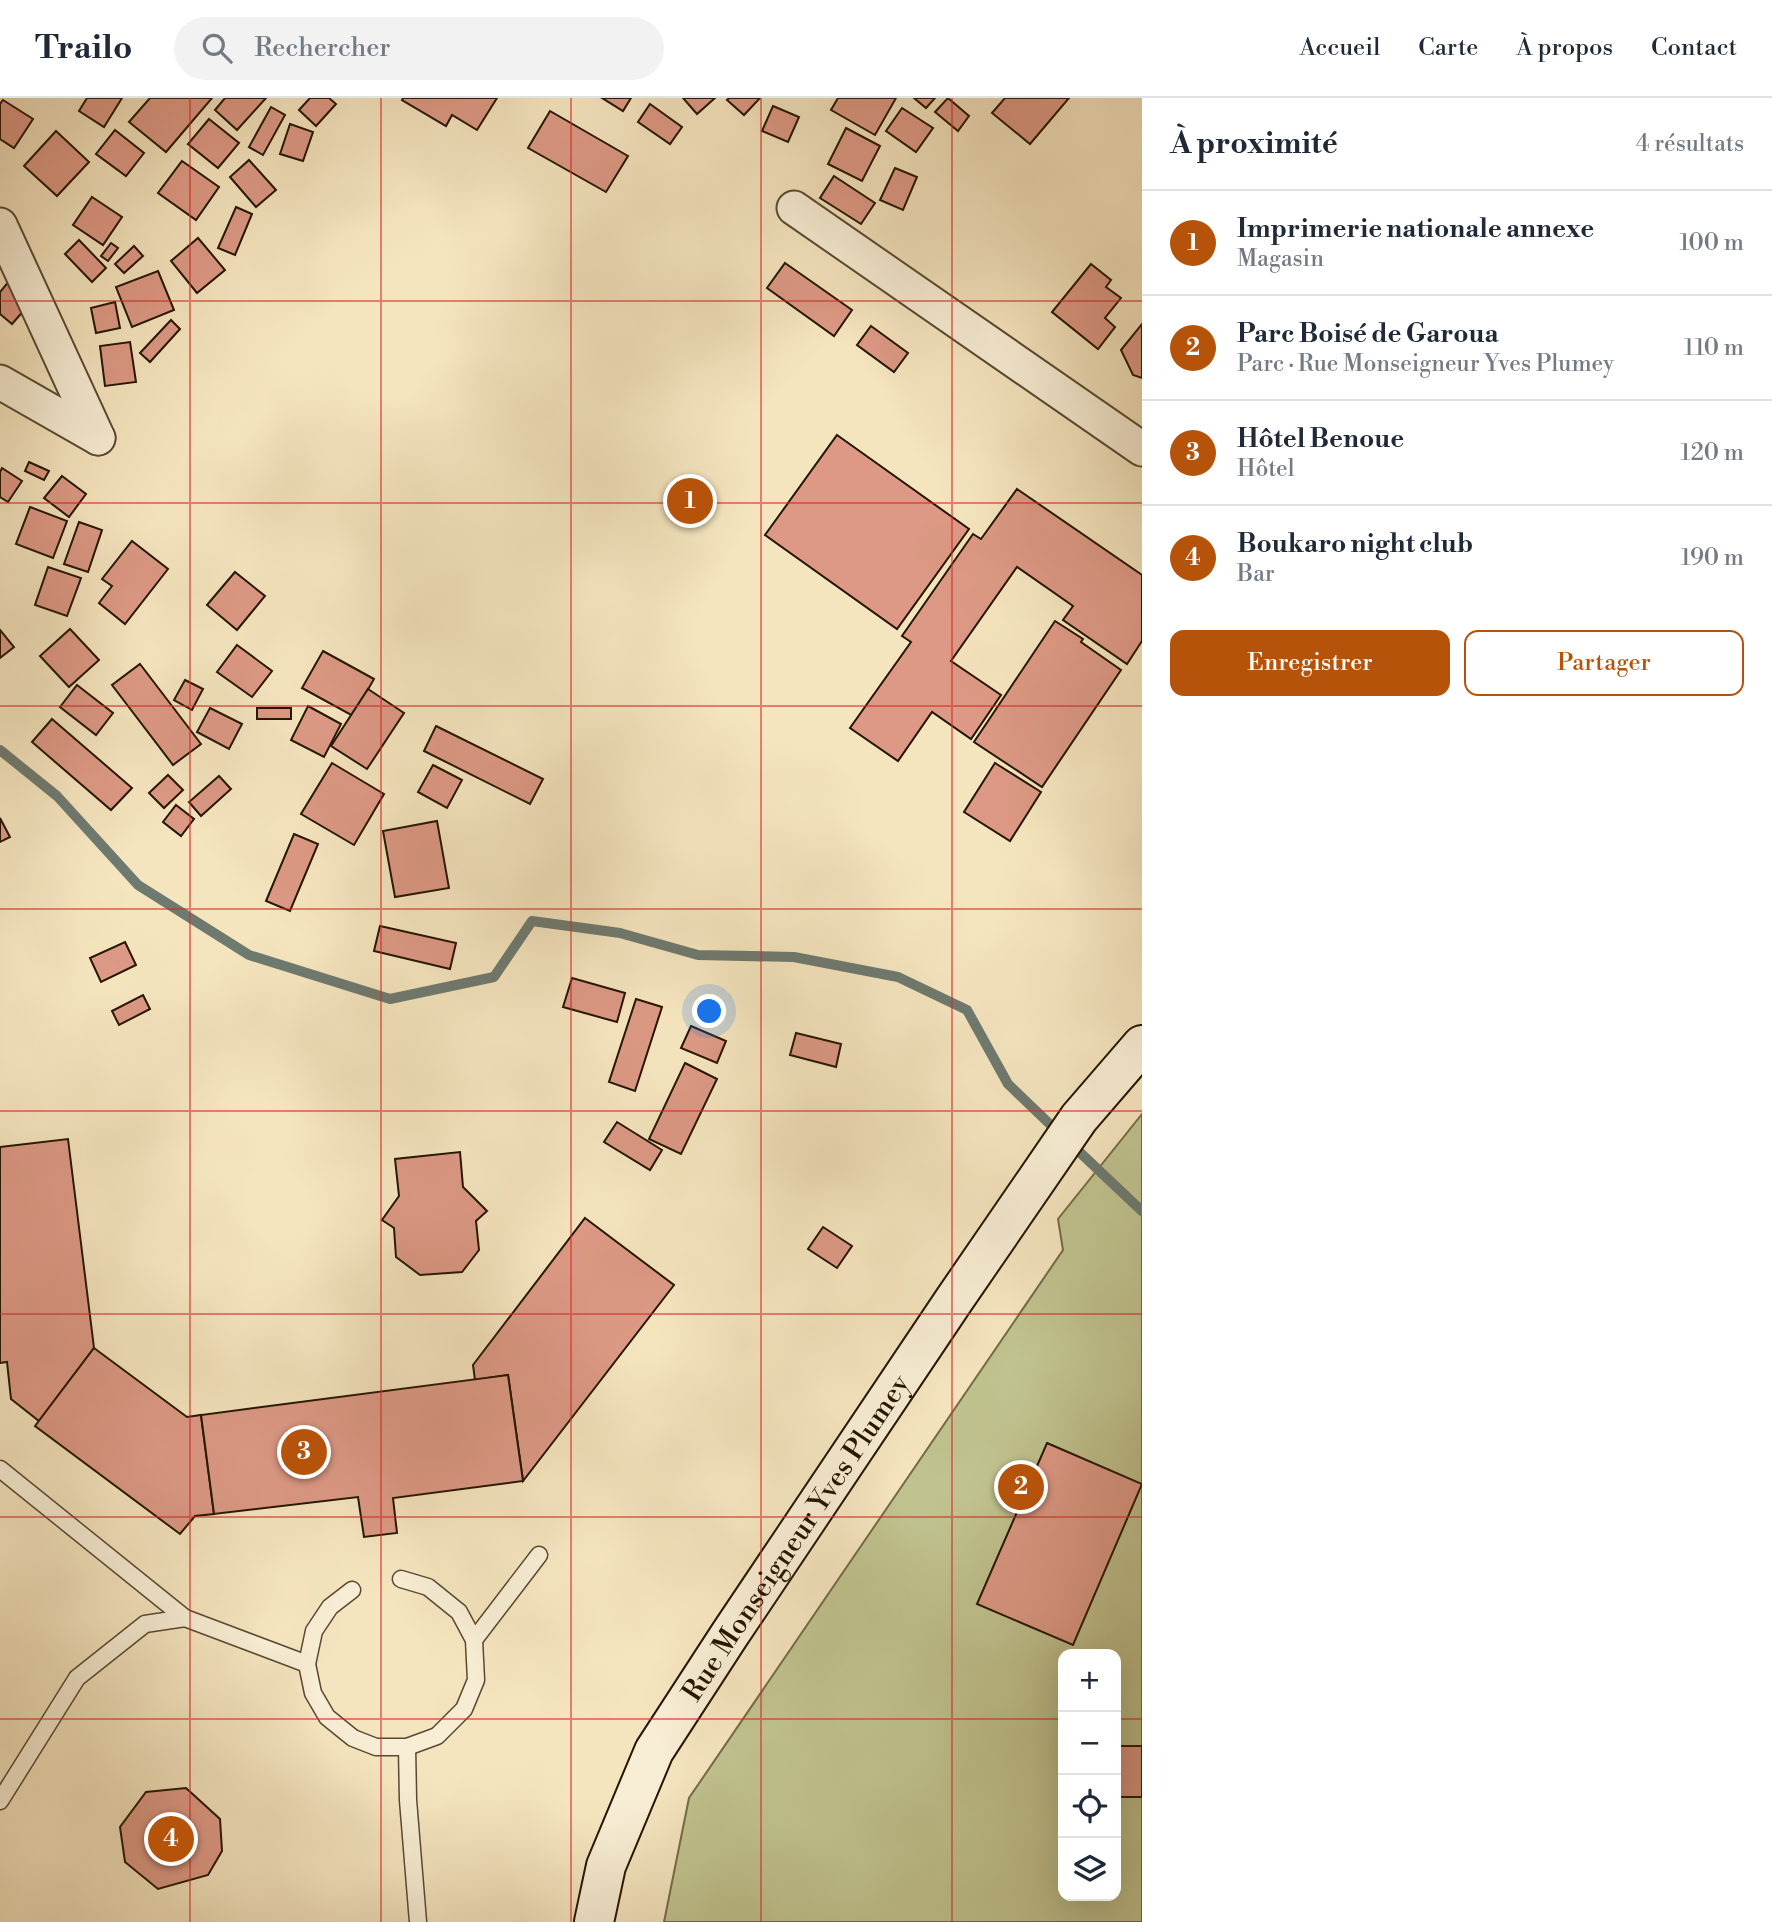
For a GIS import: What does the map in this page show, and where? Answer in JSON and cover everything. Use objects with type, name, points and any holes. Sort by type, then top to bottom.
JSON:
[{"type":"main road","name":"Rue Monseigneur Yves Plumey","points":[[594,1922],[606,1866],[654,1751],[776,1565],[1079,1118],[1142,1045]]},
{"type":"street","points":[[794,208],[1142,449]]},
{"type":"street","points":[[0,225],[98,438],[0,382]]},
{"type":"lane","points":[[0,1469],[186,1618],[307,1664]]},
{"type":"lane","points":[[474,1640],[539,1555]]},
{"type":"lane","points":[[352,1590],[330,1607],[314,1631],[307,1664],[313,1693],[327,1717],[353,1738],[376,1746],[407,1746],[437,1736],[464,1709],[476,1680],[474,1640],[459,1612],[428,1587],[401,1579]]},
{"type":"lane","points":[[0,1801],[77,1678],[145,1624],[186,1618]]},
{"type":"lane","points":[[407,1746],[408,1800],[418,1922]]},
{"type":"green space","points":[[1142,1114],[1142,1922],[664,1922],[689,1798],[1063,1250],[1058,1219]]},
{"type":"building","points":[[87,98],[122,98],[104,127],[79,111]]},
{"type":"building","points":[[150,98],[212,98],[166,152],[129,122]]},
{"type":"building","points":[[225,98],[266,98],[237,130],[215,110]]},
{"type":"building","points":[[310,98],[329,98],[336,104],[316,126],[299,110]]},
{"type":"building","points":[[497,98],[477,130],[452,115],[446,126],[402,100]]},
{"type":"building","points":[[602,98],[631,98],[623,111]]},
{"type":"building","points":[[683,98],[715,98],[697,114]]},
{"type":"building","points":[[760,98],[744,115],[727,100]]},
{"type":"building","points":[[838,98],[896,98],[875,135],[831,110]]},
{"type":"building","points":[[914,98],[935,98],[926,108]]},
{"type":"building","points":[[948,98],[969,116],[958,131],[935,112]]},
{"type":"building","points":[[1005,98],[1069,98],[1030,144],[992,113]]},
{"type":"building","points":[[3,100],[33,119],[14,148],[0,139],[0,104]]},
{"type":"building","points":[[650,104],[682,127],[670,144],[638,122]]},
{"type":"building","points":[[773,106],[799,117],[788,142],[762,131]]},
{"type":"building","points":[[271,107],[285,115],[263,155],[249,147]]},
{"type":"building","points":[[902,108],[933,128],[916,152],[886,131]]},
{"type":"building","points":[[550,111],[628,156],[606,192],[528,148]]},
{"type":"building","points":[[209,119],[239,143],[218,168],[188,144]]},
{"type":"building","points":[[290,124],[313,132],[303,161],[280,154]]},
{"type":"building","points":[[846,128],[880,146],[862,181],[828,164]]},
{"type":"building","points":[[115,130],[144,153],[126,176],[96,154]]},
{"type":"building","points":[[56,131],[89,162],[57,196],[24,166]]},
{"type":"building","points":[[249,160],[276,190],[256,207],[230,177]]},
{"type":"building","points":[[182,161],[219,187],[196,220],[158,193]]},
{"type":"building","points":[[895,168],[917,177],[903,210],[880,200]]},
{"type":"building","points":[[834,176],[875,203],[861,224],[820,198]]},
{"type":"building","points":[[92,197],[122,217],[103,245],[73,225]]},
{"type":"building","points":[[236,207],[252,214],[235,255],[218,248]]},
{"type":"building","points":[[198,238],[225,270],[197,293],[171,261]]},
{"type":"building","points":[[79,240],[106,268],[92,282],[65,254]]},
{"type":"building","points":[[111,243],[118,248],[108,261],[101,256]]},
{"type":"building","points":[[134,246],[143,256],[124,273],[115,264]]},
{"type":"building","points":[[785,263],[852,310],[834,336],[767,288]]},
{"type":"building","points":[[1091,264],[1111,280],[1106,287],[1121,298],[1105,318],[1115,327],[1098,349],[1052,312]]},
{"type":"building","points":[[158,271],[174,310],[132,327],[116,287]]},
{"type":"building","points":[[10,280],[33,300],[12,324],[0,314],[0,292]]},
{"type":"building","points":[[115,302],[120,328],[96,333],[91,308]]},
{"type":"building","points":[[171,320],[180,329],[150,362],[140,353]]},
{"type":"building","points":[[1142,324],[1142,378],[1133,375],[1121,350]]},
{"type":"building","points":[[871,326],[908,353],[894,372],[857,345]]},
{"type":"building","points":[[130,342],[136,382],[105,386],[100,346]]},
{"type":"building","points":[[837,435],[969,529],[897,629],[765,535]]},
{"type":"building","points":[[29,462],[49,471],[44,480],[25,471]]},
{"type":"building","points":[[2,468],[22,481],[8,502],[0,497]]},
{"type":"building","points":[[62,476],[86,494],[69,517],[44,498]]},
{"type":"building","points":[[1017,489],[1142,575],[1142,641],[1127,664],[1063,620],[1073,606],[1017,567],[951,661],[1001,695],[971,739],[932,712],[898,761],[850,728],[911,642],[902,636],[973,534],[981,539]]},
{"type":"building","points":[[30,507],[67,521],[53,558],[16,544]]},
{"type":"building","points":[[79,522],[102,530],[88,572],[64,564]]},
{"type":"building","points":[[132,541],[168,569],[125,624],[99,603],[112,586],[102,579]]},
{"type":"building","points":[[48,567],[81,578],[67,616],[35,605]]},
{"type":"building","points":[[235,572],[265,596],[237,630],[207,605]]},
{"type":"building","points":[[1055,621],[1083,639],[1081,642],[1121,670],[1042,787],[974,742]]},
{"type":"building","points":[[70,629],[99,660],[69,687],[40,656]]},
{"type":"building","points":[[0,630],[14,647],[0,658]]},
{"type":"building","points":[[237,645],[272,671],[252,697],[217,672]]},
{"type":"building","points":[[323,651],[374,679],[353,716],[302,688]]},
{"type":"building","points":[[140,664],[201,744],[173,765],[112,685]]},
{"type":"building","points":[[185,680],[203,689],[192,710],[174,700]]},
{"type":"building","points":[[77,685],[113,713],[96,735],[60,707]]},
{"type":"building","points":[[368,689],[404,713],[367,769],[331,746]]},
{"type":"building","points":[[308,706],[341,724],[324,757],[291,740]]},
{"type":"building","points":[[210,708],[242,724],[229,749],[197,732]]},
{"type":"building","points":[[257,708],[291,708],[291,719],[257,719]]},
{"type":"building","points":[[52,719],[132,788],[111,810],[32,742]]},
{"type":"building","points":[[436,726],[543,779],[530,804],[424,751]]},
{"type":"building","points":[[332,763],[384,794],[354,845],[301,814]]},
{"type":"building","points":[[995,763],[1041,792],[1010,841],[964,812]]},
{"type":"building","points":[[433,765],[462,780],[447,808],[418,792]]},
{"type":"building","points":[[168,775],[183,790],[164,808],[149,793]]},
{"type":"building","points":[[219,776],[231,789],[201,816],[189,802]]},
{"type":"building","points":[[176,805],[194,819],[181,836],[163,822]]},
{"type":"building","points":[[0,818],[10,837],[0,842]]},
{"type":"building","points":[[437,821],[449,888],[395,897],[383,831]]},
{"type":"building","points":[[294,834],[318,844],[290,911],[266,901]]},
{"type":"building","points":[[380,926],[456,943],[450,969],[374,951]]},
{"type":"building","points":[[125,942],[136,965],[101,982],[90,958]]},
{"type":"building","points":[[572,978],[625,993],[617,1022],[563,1007]]},
{"type":"building","points":[[143,995],[150,1009],[119,1025],[112,1011]]},
{"type":"building","points":[[636,999],[662,1007],[635,1091],[609,1082]]},
{"type":"building","points":[[691,1026],[726,1041],[717,1063],[681,1048]]},
{"type":"building","points":[[796,1033],[841,1044],[836,1067],[790,1055]]},
{"type":"building","points":[[685,1063],[717,1079],[681,1154],[649,1139]]},
{"type":"building","points":[[617,1122],[662,1150],[650,1170],[604,1142]]},
{"type":"building","points":[[68,1139],[94,1348],[39,1421],[11,1399],[7,1362],[0,1363],[0,1147]]},
{"type":"building","points":[[460,1152],[463,1187],[487,1211],[476,1221],[479,1250],[462,1272],[420,1275],[396,1257],[394,1228],[382,1220],[399,1196],[395,1159]]},
{"type":"building","points":[[585,1218],[674,1285],[523,1481],[508,1375],[475,1380],[473,1365]]},
{"type":"building","points":[[823,1227],[852,1246],[837,1268],[808,1249]]},
{"type":"building","points":[[94,1348],[187,1417],[201,1415],[214,1514],[195,1516],[180,1534],[35,1426]]},
{"type":"building","points":[[508,1375],[523,1481],[393,1498],[397,1533],[364,1537],[358,1497],[214,1514],[201,1415]]},
{"type":"building","points":[[1047,1443],[1142,1484],[1073,1645],[977,1604]]},
{"type":"building","points":[[1121,1746],[1142,1746],[1142,1797],[1121,1797]]},
{"type":"building","points":[[186,1788],[220,1819],[222,1851],[208,1875],[158,1889],[125,1862],[120,1827],[146,1792]]},
{"type":"waterway","points":[[0,750],[57,796],[138,885],[249,955],[390,999],[494,977],[532,921],[620,933],[698,955],[794,957],[898,977],[967,1010],[1008,1084],[1059,1133]]},
{"type":"waterway","points":[[1071,1144],[1142,1211]]},
{"type":"place","name":"Imprimerie nationale annexe","points":[[690,501]]},
{"type":"place","name":"Hôtel Benoue","points":[[304,1452]]},
{"type":"place","name":"Parc Boisé de Garoua","points":[[1021,1487]]},
{"type":"place","name":"Boukaro night club","points":[[171,1839]]}]
